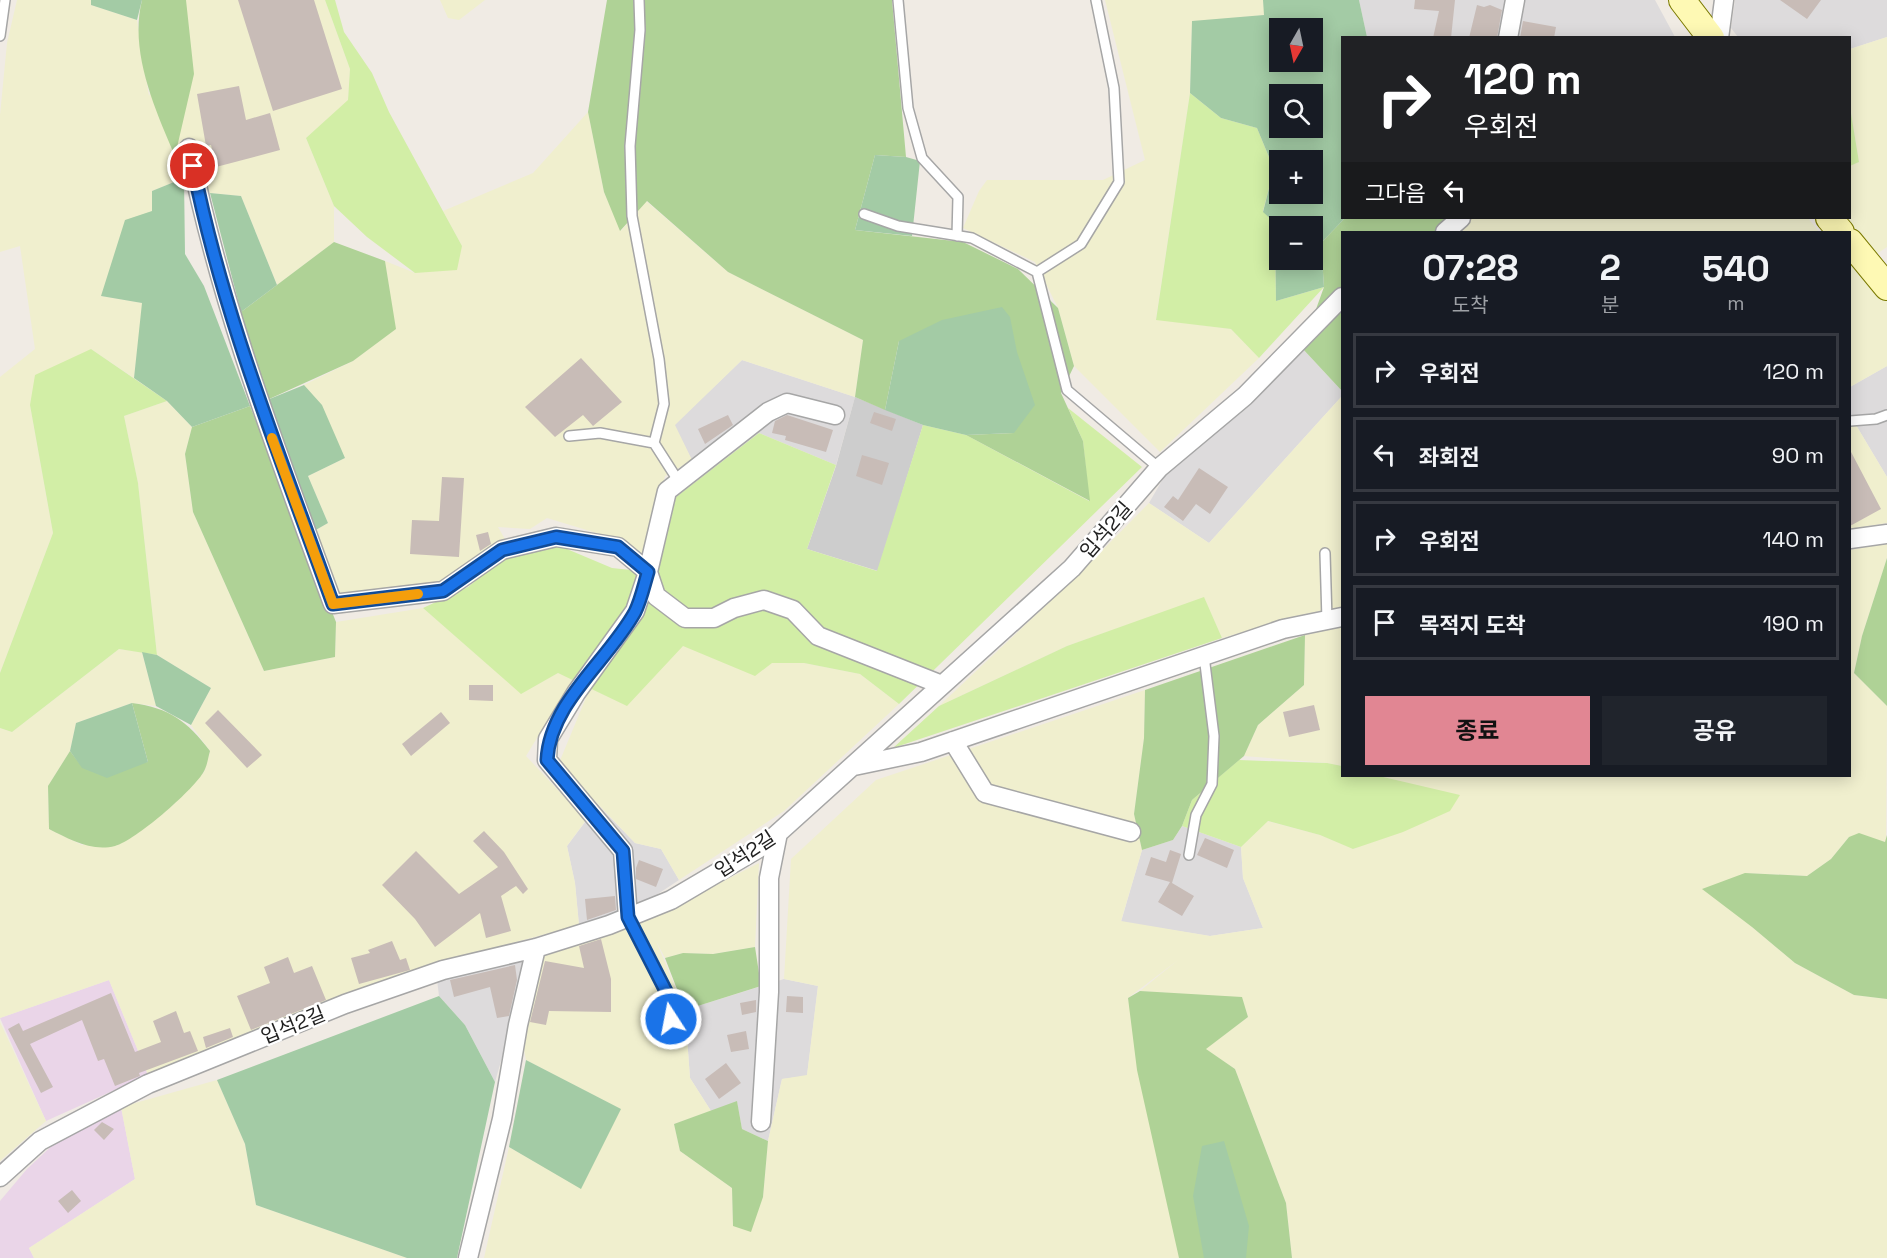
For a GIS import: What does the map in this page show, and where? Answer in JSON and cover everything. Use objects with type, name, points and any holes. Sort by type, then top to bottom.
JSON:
[{"type":"street","points":[[1508,36],[1515,0]]},
{"type":"street","points":[[1682,0],[1709,36]]},
{"type":"street","points":[[1719,36],[1724,0]]},
{"type":"street","points":[[189,148],[203,220],[231,319],[333,604],[443,591],[502,550],[556,537],[618,547],[648,572],[656,596],[685,618],[714,618],[734,608],[764,600],[793,610],[818,636],[942,685]]},
{"type":"street","points":[[1446,231],[1460,219]]},
{"type":"street","points":[[1830,219],[1840,231]]},
{"type":"street","points":[[1851,243],[1887,287]]},
{"type":"street","name":"입석2길","points":[[0,1177],[40,1141],[148,1084],[345,1004],[443,970],[536,948],[628,917],[671,900],[766,843],[1072,568],[1160,468],[1245,396],[1341,298]]},
{"type":"street","points":[[628,917],[623,851],[547,760],[548,739],[576,693],[635,611],[648,572],[667,491],[768,412],[787,403],[835,415]]},
{"type":"street","points":[[1851,539],[1887,534]]},
{"type":"street","points":[[853,766],[921,752],[1283,629],[1335,618]]},
{"type":"street","points":[[953,741],[985,793],[1131,832]]},
{"type":"street","points":[[761,1122],[769,992],[769,878],[778,833]]},
{"type":"street","points":[[468,1258],[502,1119],[518,1025],[536,948]]},
{"type":"lane","points":[[0,36],[5,0]]},
{"type":"lane","points":[[639,0],[640,30],[630,146],[632,216],[659,359],[664,404],[654,443]]},
{"type":"lane","points":[[898,0],[908,108],[922,158],[958,197],[957,236]]},
{"type":"lane","points":[[1037,272],[1081,244],[1119,182],[1114,88],[1096,0]]},
{"type":"lane","points":[[864,214],[898,226],[972,238],[1037,272],[1067,390],[1160,468]]},
{"type":"lane","points":[[1851,421],[1876,419],[1887,415]]},
{"type":"lane","points":[[569,436],[600,433],[654,443],[679,482]]},
{"type":"lane","points":[[1325,553],[1335,618]]},
{"type":"lane","points":[[1189,855],[1196,814],[1212,784],[1214,736],[1203,656]]},
{"type":"lane","points":[[628,917],[671,1001],[671,1037]]},
{"type":"shaded area","points":[[1359,0],[1655,0],[1674,36],[1367,36]]},
{"type":"shaded area","points":[[1735,0],[1887,0],[1887,37],[1851,49],[1851,36],[1737,36],[1731,28]]},
{"type":"shaded area","points":[[1302,348],[1341,390],[1341,397],[1209,543],[1149,503],[1164,477]]},
{"type":"shaded area","points":[[742,360],[855,397],[836,465],[759,433],[701,478],[674,425]]},
{"type":"shaded area","points":[[1887,366],[1887,477],[1851,417],[1851,386]]},
{"type":"shaded area","points":[[855,397],[923,425],[878,571],[807,549],[836,466]]},
{"type":"shaded area","points":[[598,805],[635,843],[661,849],[679,880],[635,909],[579,925],[575,883],[567,846]]},
{"type":"shaded area","points":[[1182,826],[1241,847],[1243,878],[1263,928],[1210,936],[1121,922],[1142,850],[1173,840]]},
{"type":"shaded area","points":[[528,956],[495,1082],[465,1025],[439,996],[437,980]]},
{"type":"shaded area","points":[[784,979],[818,986],[807,1076],[782,1079],[768,1141],[742,1129],[737,1102],[711,1111],[690,1078],[685,1010]]},
{"type":"shaded area","points":[[109,980],[148,1075],[46,1121],[0,1018]]},
{"type":"shaded area","points":[[121,1107],[135,1179],[29,1248],[34,1258],[0,1258],[0,1201],[27,1169],[56,1142]]},
{"type":"green space","points":[[17,0],[91,0],[91,5],[137,20],[149,96],[185,0],[325,0],[350,69],[348,101],[306,138],[334,206],[334,242],[277,285],[241,196],[210,193],[177,158],[184,178],[152,191],[152,211],[101,296],[143,303],[134,378],[91,349],[30,405],[53,533],[0,673],[0,377],[35,349],[20,246],[0,252],[0,115],[7,43]]},
{"type":"green space","points":[[91,0],[142,0],[137,20],[91,5]]},
{"type":"green space","points":[[142,0],[186,0],[194,74],[175,156],[152,100],[141,60],[139,20]]},
{"type":"green space","points":[[325,0],[335,0],[344,32],[372,73],[389,112],[462,246],[457,270],[415,273],[367,237],[334,206],[306,138],[348,100],[350,69]]},
{"type":"green space","points":[[440,0],[485,0],[459,20],[448,18]]},
{"type":"green space","points":[[607,0],[892,0],[906,157],[875,155],[855,230],[963,242],[1018,269],[1058,308],[1074,366],[1061,393],[1083,441],[1090,501],[966,435],[1014,433],[899,341],[885,410],[855,397],[863,340],[728,272],[647,201],[620,231],[604,192],[588,112]]},
{"type":"green space","points":[[1105,0],[1263,0],[1265,15],[1192,22],[1190,93],[1156,319],[1231,329],[1259,358],[1160,452],[1074,366],[1058,308],[1035,262],[963,228],[979,191],[987,180],[1103,180],[1145,160]]},
{"type":"green space","points":[[1263,0],[1359,0],[1367,36],[1341,36],[1341,219],[1344,219],[1323,241],[1323,216],[1269,218],[1263,212],[1269,189],[1269,204],[1323,204],[1323,150],[1269,150],[1269,157],[1257,128],[1221,118],[1190,93],[1192,21],[1264,15]]},
{"type":"green space","points":[[1887,37],[1887,247],[1875,255],[1845,219],[1851,219],[1851,166],[1859,162],[1851,113],[1851,49]]},
{"type":"green space","points":[[1190,93],[1221,118],[1257,128],[1269,157],[1269,188],[1263,211],[1269,217],[1269,270],[1276,270],[1276,301],[1324,287],[1259,358],[1231,329],[1156,320]]},
{"type":"green space","points":[[588,112],[604,192],[621,231],[646,201],[728,272],[863,340],[855,397],[742,360],[675,425],[692,460],[665,476],[645,562],[613,538],[547,518],[530,529],[498,527],[506,541],[441,586],[337,598],[314,531],[328,523],[308,476],[345,458],[304,385],[353,361],[395,329],[385,261],[415,273],[462,246],[443,211],[533,173]]},
{"type":"green space","points":[[1851,113],[1859,162],[1851,166]]},
{"type":"green space","points":[[875,155],[906,157],[920,161],[912,236],[855,230]]},
{"type":"green space","points":[[184,178],[185,254],[204,286],[250,406],[192,427],[167,401],[134,378],[142,303],[101,296],[125,220],[152,211],[152,191]]},
{"type":"green space","points":[[210,193],[241,196],[277,285],[241,312]]},
{"type":"green space","points":[[1344,219],[1463,219],[1459,231],[1341,231],[1341,390],[1302,348],[1324,287],[1323,241]]},
{"type":"green space","points":[[1469,219],[1809,219],[1818,231],[1463,231]]},
{"type":"green space","points":[[334,242],[385,261],[396,329],[353,361],[267,400],[251,355],[241,312]]},
{"type":"green space","points":[[1851,265],[1887,300],[1887,366],[1851,386]]},
{"type":"green space","points":[[1276,270],[1323,270],[1324,287],[1276,301]]},
{"type":"green space","points":[[1002,307],[1010,317],[1017,352],[1035,405],[1014,433],[966,435],[923,425],[885,410],[899,341],[942,320]]},
{"type":"green space","points":[[91,349],[167,401],[124,416],[138,483],[157,655],[119,649],[12,732],[0,728],[0,673],[53,533],[30,405],[35,375]]},
{"type":"green space","points":[[304,385],[322,405],[345,458],[308,476],[328,523],[314,531],[267,400]]},
{"type":"green space","points":[[1341,397],[1341,607],[1310,613],[1222,638],[1204,598],[1067,646],[939,706],[1075,578],[1149,503],[1209,543]]},
{"type":"green space","points":[[167,401],[192,427],[185,454],[193,512],[264,671],[335,657],[336,622],[423,608],[521,693],[558,673],[573,679],[526,756],[586,820],[567,846],[575,883],[579,925],[436,964],[148,1075],[109,980],[0,1018],[0,728],[12,732],[119,649],[142,652],[156,706],[132,703],[76,723],[70,751],[48,786],[49,829],[82,845],[147,826],[174,804],[204,772],[210,751],[191,725],[211,688],[157,655],[138,483],[124,416]]},
{"type":"green space","points":[[250,406],[336,622],[335,657],[264,671],[193,512],[185,454],[192,427]]},
{"type":"green space","points":[[1068,408],[1142,467],[899,704],[860,674],[804,663],[772,663],[755,676],[683,646],[627,706],[558,673],[521,694],[423,608],[468,587],[509,553],[555,544],[612,568],[658,573],[676,497],[759,433],[836,465],[807,549],[877,571],[923,425],[966,435],[1089,501],[1083,441]]},
{"type":"green space","points":[[1851,417],[1887,477],[1887,523],[1851,529]]},
{"type":"green space","points":[[1887,543],[1887,558],[1862,636],[1854,673],[1887,706],[1886,842],[1849,837],[1831,859],[1807,876],[1745,873],[1752,927],[1795,963],[1854,995],[1887,999],[1887,1258],[1292,1258],[1286,1203],[1235,1069],[1205,1049],[1248,1017],[1242,998],[1140,991],[1178,960],[1128,998],[1184,1258],[484,1258],[509,1147],[581,1188],[620,1109],[526,1060],[521,1035],[541,950],[647,920],[759,863],[755,947],[713,954],[683,953],[665,958],[656,941],[685,1010],[690,1078],[711,1111],[674,1124],[680,1151],[732,1188],[733,1226],[763,1197],[768,1141],[782,1079],[807,1075],[818,986],[784,979],[791,859],[876,780],[1145,690],[1144,738],[1134,814],[1142,850],[1121,921],[1210,936],[1263,928],[1243,878],[1241,847],[1267,821],[1320,835],[1354,849],[1459,796],[1383,777],[1851,777],[1851,550]]},
{"type":"green space","points":[[1887,558],[1887,706],[1854,673],[1862,636]]},
{"type":"green space","points":[[1204,597],[1222,638],[893,748],[939,706],[1067,646]]},
{"type":"green space","points":[[1341,627],[1341,766],[1244,756],[1258,725],[1304,685],[1305,635]]},
{"type":"green space","points":[[1305,635],[1304,685],[1258,725],[1244,756],[1192,800],[1182,826],[1173,840],[1142,850],[1134,814],[1144,738],[1145,690]]},
{"type":"green space","points":[[683,645],[755,675],[771,663],[804,663],[860,674],[899,704],[784,811],[679,880],[661,849],[635,843],[559,763],[590,688],[627,705]]},
{"type":"green space","points":[[142,652],[157,655],[211,688],[191,725],[156,706]]},
{"type":"green space","points":[[132,703],[157,708],[185,724],[210,751],[203,773],[187,792],[162,814],[136,835],[115,846],[89,846],[49,829],[48,786],[70,751],[83,768],[148,762]]},
{"type":"green space","points":[[132,703],[148,762],[107,778],[82,768],[70,751],[76,723]]},
{"type":"green space","points":[[1239,760],[1327,763],[1341,766],[1341,777],[1383,777],[1460,795],[1450,811],[1403,832],[1353,849],[1320,835],[1268,821],[1241,847],[1182,826],[1192,800]]},
{"type":"green space","points":[[1859,833],[1885,842],[1887,835],[1887,999],[1854,995],[1795,963],[1702,889],[1745,873],[1807,876],[1831,859],[1849,837]]},
{"type":"green space","points":[[755,947],[761,986],[685,1010],[665,958],[683,953],[713,954]]},
{"type":"green space","points":[[1140,991],[1242,997],[1248,1017],[1206,1049],[1235,1069],[1286,1203],[1292,1258],[1179,1258],[1137,1070],[1128,998]]},
{"type":"green space","points":[[439,996],[465,1025],[495,1082],[457,1258],[407,1258],[256,1205],[245,1144],[217,1080]]},
{"type":"green space","points":[[0,1022],[46,1121],[0,1161]]},
{"type":"green space","points":[[526,1060],[621,1109],[581,1189],[509,1147]]},
{"type":"green space","points":[[217,1080],[245,1144],[256,1205],[407,1258],[34,1258],[29,1248],[135,1179],[121,1107]]},
{"type":"green space","points":[[737,1101],[742,1129],[768,1141],[763,1197],[751,1232],[733,1226],[732,1188],[680,1151],[674,1124]]},
{"type":"green space","points":[[1224,1141],[1249,1226],[1246,1258],[1204,1258],[1193,1196],[1202,1146]]},
{"type":"building","points":[[238,0],[314,0],[342,89],[273,111]]},
{"type":"building","points":[[1415,0],[1455,0],[1451,36],[1433,36],[1439,11],[1414,9]]},
{"type":"building","points":[[1780,0],[1821,0],[1807,19]]},
{"type":"building","points":[[1477,5],[1484,7],[1490,5],[1502,10],[1497,36],[1469,36]]},
{"type":"building","points":[[1523,21],[1556,27],[1554,36],[1520,36]]},
{"type":"building","points":[[239,86],[246,120],[270,113],[280,150],[216,167],[211,145],[206,146],[197,94]]},
{"type":"building","points":[[581,358],[622,402],[593,426],[583,415],[555,437],[525,407]]},
{"type":"building","points":[[874,412],[896,419],[892,431],[870,423]]},
{"type":"building","points":[[728,415],[733,425],[705,444],[698,429]]},
{"type":"building","points":[[787,415],[833,430],[826,452],[785,440],[786,436],[772,433],[775,421]]},
{"type":"building","points":[[1851,452],[1881,509],[1851,525]]},
{"type":"building","points":[[862,455],[889,463],[882,485],[856,476]]},
{"type":"building","points":[[1199,468],[1228,487],[1210,514],[1196,504],[1183,521],[1164,507],[1173,496],[1178,500]]},
{"type":"building","points":[[442,477],[464,478],[459,557],[410,554],[412,520],[439,521]]},
{"type":"building","points":[[488,532],[491,544],[480,551],[476,535]]},
{"type":"building","points":[[469,685],[493,685],[493,701],[469,700]]},
{"type":"building","points":[[1314,705],[1320,730],[1289,737],[1283,712]]},
{"type":"building","points":[[218,710],[262,755],[247,768],[205,723]]},
{"type":"building","points":[[441,712],[450,723],[411,756],[402,744]]},
{"type":"building","points":[[484,831],[504,852],[528,889],[523,894],[516,886],[501,896],[511,931],[486,938],[480,913],[435,947],[415,919],[382,885],[416,851],[459,894],[498,867],[473,841]]},
{"type":"building","points":[[1205,838],[1234,850],[1227,868],[1197,855]]},
{"type":"building","points":[[1170,850],[1181,854],[1172,883],[1194,896],[1182,916],[1158,902],[1170,882],[1145,875],[1151,857],[1166,862]]},
{"type":"building","points":[[639,860],[663,869],[656,887],[636,879]]},
{"type":"building","points":[[615,896],[616,910],[587,920],[585,899]]},
{"type":"building","points":[[601,939],[611,979],[611,1012],[549,1011],[546,1025],[530,1022],[545,961],[584,968],[579,946]]},
{"type":"building","points":[[392,941],[400,960],[406,958],[410,970],[359,984],[351,958],[370,953],[368,950]]},
{"type":"building","points":[[288,957],[294,973],[312,966],[326,1000],[251,1030],[237,996],[270,983],[264,967]]},
{"type":"building","points":[[515,965],[517,980],[509,1016],[497,1018],[490,987],[454,997],[450,980]]},
{"type":"building","points":[[111,993],[135,1052],[161,1042],[153,1021],[176,1011],[184,1033],[190,1031],[198,1051],[139,1073],[140,1076],[115,1086],[104,1059],[98,1061],[82,1020],[30,1044],[53,1087],[41,1093],[8,1029],[19,1023],[23,1031]]},
{"type":"building","points":[[787,996],[803,997],[803,1013],[786,1012]]},
{"type":"building","points":[[756,1000],[756,1012],[742,1015],[740,1003]]},
{"type":"building","points":[[230,1028],[233,1037],[206,1048],[203,1037]]},
{"type":"building","points":[[746,1031],[749,1049],[731,1052],[727,1035]]},
{"type":"building","points":[[726,1063],[741,1083],[719,1099],[705,1079]]},
{"type":"building","points":[[102,1122],[114,1129],[104,1140],[94,1130]]},
{"type":"building","points":[[72,1190],[81,1201],[68,1213],[58,1201]]},
{"type":"slow traffic","points":[[272,438],[333,604],[418,594]]},
{"type":"route","points":[[193,166],[203,220],[231,319],[333,604],[443,591],[502,550],[556,537],[618,547],[648,572],[635,611],[576,693],[548,739],[547,760],[623,851],[628,917],[671,1001],[671,1019]]}]
